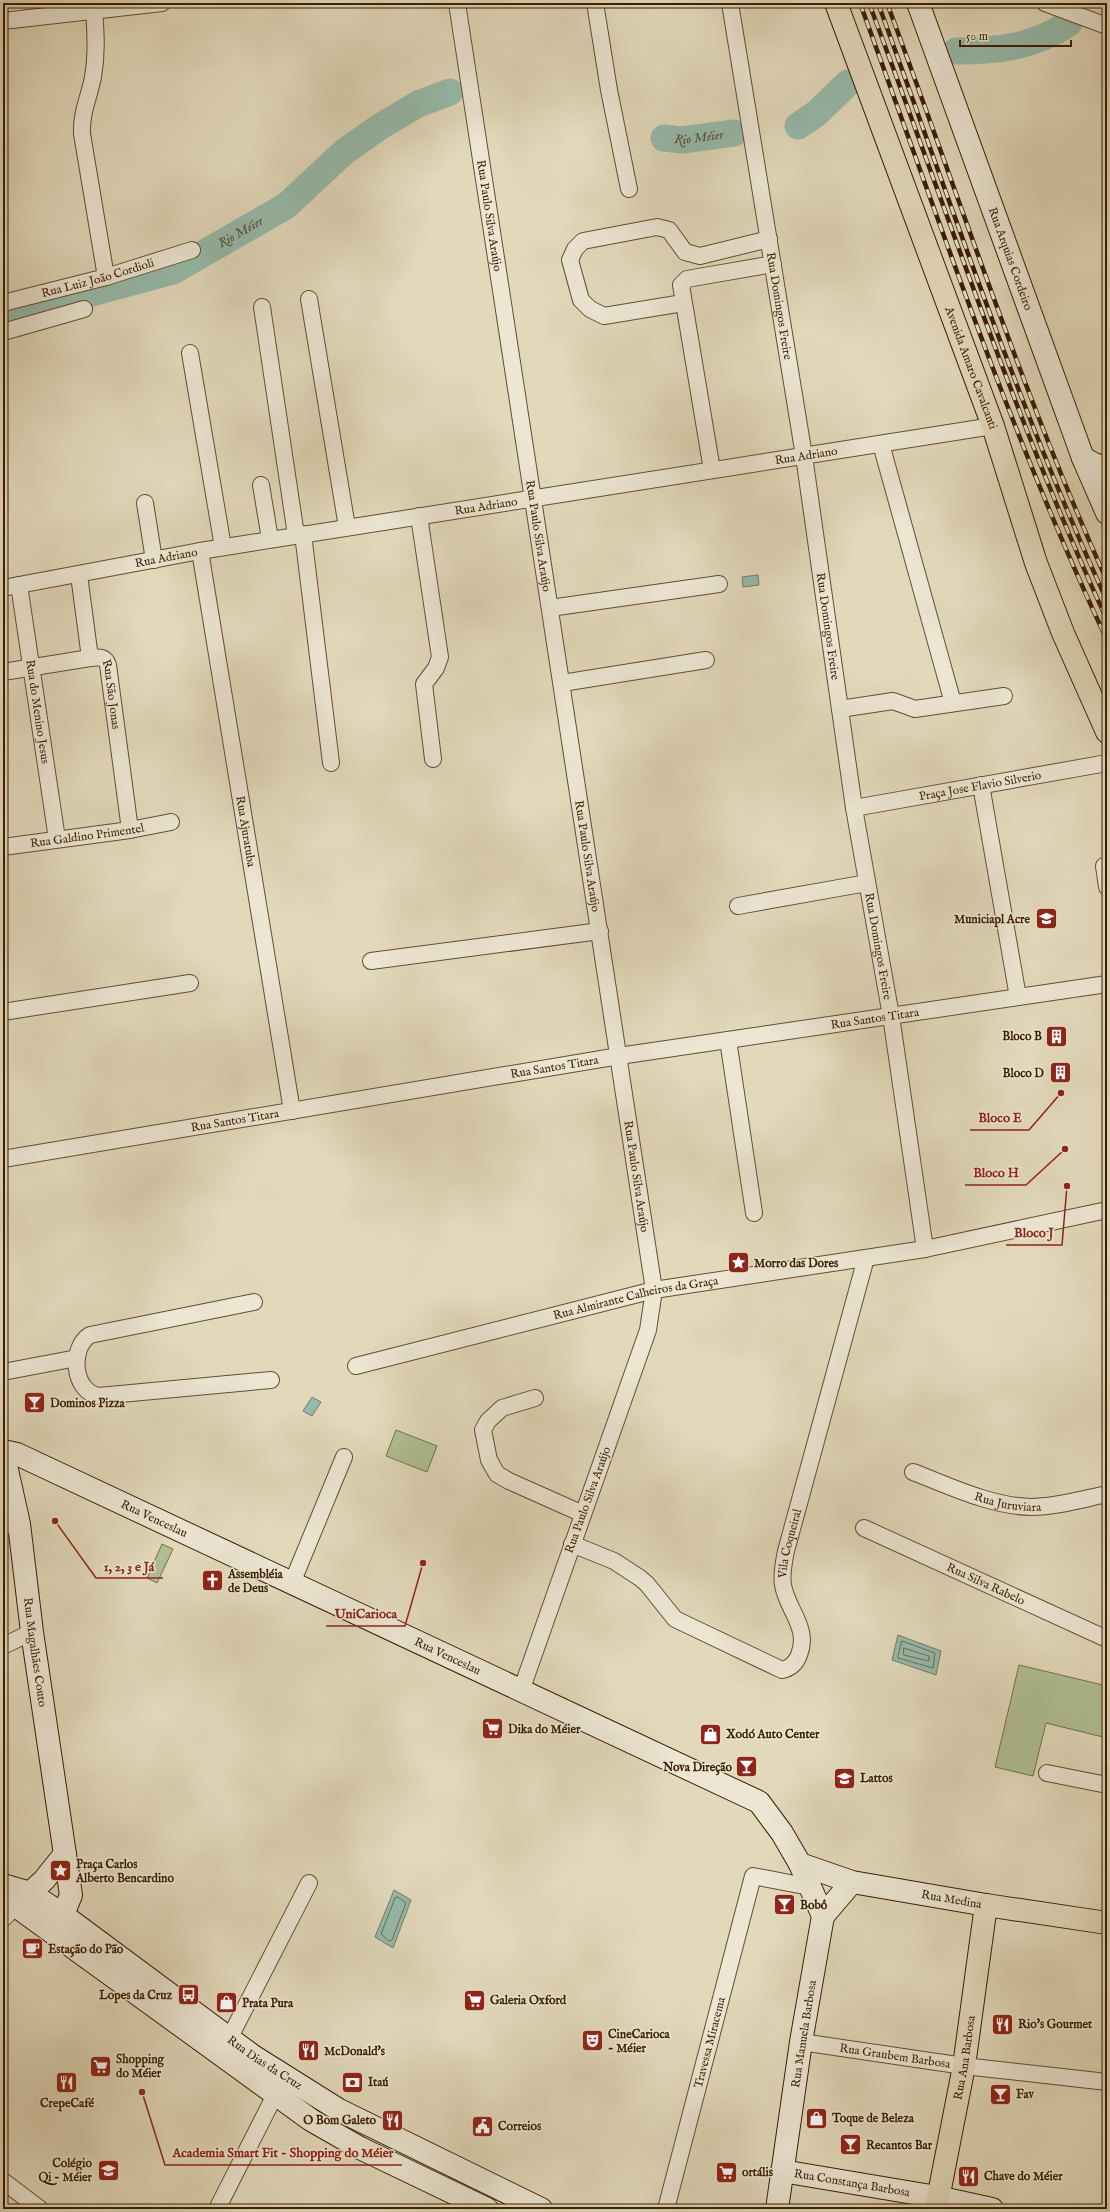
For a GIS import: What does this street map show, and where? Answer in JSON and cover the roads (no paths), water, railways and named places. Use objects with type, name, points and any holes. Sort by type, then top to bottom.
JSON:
[{"type":"main road","name":"Avenida Amaro Cavalcanti","points":[[836,3],[993,426],[1039,570],[1063,633],[1107,732]]},
{"type":"main road","name":"Rua Medina","points":[[986,1905],[1107,1923]]},
{"type":"main road","name":"Rua Ana Barbosa","points":[[937,2203],[964,2066],[986,1905]]},
{"type":"street","points":[[3,21],[162,3]]},
{"type":"street","name":"Rua Paulo Silva Araújo","points":[[457,3],[654,1290],[648,1330],[521,1691]]},
{"type":"street","points":[[594,3],[609,90],[629,189]]},
{"type":"street","name":"Rua Domingos Freire","points":[[730,3],[804,456],[854,808],[891,1016],[925,1249]]},
{"type":"street","name":"Rua Arquias Cordeiro","points":[[918,3],[1084,458],[1107,512]]},
{"type":"street","points":[[1045,3],[1107,26]]},
{"type":"street","points":[[94,11],[97,52],[93,79],[81,119],[82,134],[106,277]]},
{"type":"street","points":[[683,303],[604,316],[590,309],[581,300],[570,260],[575,249],[583,241],[657,227],[669,230],[685,252],[700,256],[769,239]]},
{"type":"street","name":"Rua Luiz João Cordioli","points":[[3,303],[106,277],[192,250]]},
{"type":"street","points":[[712,470],[681,285],[687,279],[773,264]]},
{"type":"street","points":[[309,299],[347,527]]},
{"type":"street","points":[[262,307],[300,535],[331,763]]},
{"type":"street","points":[[3,332],[84,308]]},
{"type":"street","points":[[190,353],[223,547]]},
{"type":"street","name":"Rua Adriano","points":[[3,588],[79,575],[200,550],[993,426]]},
{"type":"street","points":[[881,444],[953,703]]},
{"type":"street","points":[[1084,458],[1094,464],[1107,468]]},
{"type":"street","points":[[262,485],[270,539]]},
{"type":"street","points":[[145,503],[154,560]]},
{"type":"street","points":[[419,516],[440,657],[436,668],[424,684],[433,759]]},
{"type":"street","name":"Rua Ajuratuba","points":[[200,550],[292,1111]]},
{"type":"street","name":"Rua São Jonas","points":[[79,575],[90,658],[101,656],[105,658],[108,665],[130,830]]},
{"type":"street","points":[[550,608],[719,584]]},
{"type":"street","name":"Rua do Menino Jesus","points":[[19,585],[30,668],[57,839]]},
{"type":"street","points":[[3,672],[90,658]]},
{"type":"street","points":[[562,683],[706,660]]},
{"type":"street","points":[[840,709],[893,701],[915,710],[1004,696]]},
{"type":"street","name":"Praça Jose Flavio Silverio","points":[[854,808],[1107,762]]},
{"type":"street","points":[[981,785],[1018,997]]},
{"type":"street","name":"Rua Galdino Primentel","points":[[3,847],[130,830],[171,822]]},
{"type":"street","points":[[1104,866],[1107,887]]},
{"type":"street","points":[[738,906],[867,882]]},
{"type":"street","points":[[371,961],[600,931]]},
{"type":"street","points":[[3,1012],[190,983]]},
{"type":"street","name":"Rua Santos Titara","points":[[3,1159],[619,1056],[1107,984]]},
{"type":"street","points":[[728,1040],[754,1213]]},
{"type":"street","name":"Rua Almirante Calheiros da Graça","points":[[356,1366],[654,1290],[925,1249],[1107,1210]]},
{"type":"street","name":"Vila Coqueiral","points":[[572,1544],[614,1561],[640,1578],[651,1588],[675,1619],[782,1670],[789,1668],[796,1662],[803,1644],[803,1634],[783,1586],[782,1575],[786,1551],[866,1258]]},
{"type":"street","points":[[254,1302],[97,1333],[84,1339],[79,1347],[77,1358],[80,1383],[86,1392],[99,1396],[271,1380]]},
{"type":"street","points":[[3,1372],[77,1358]]},
{"type":"street","points":[[535,1398],[502,1408],[488,1421],[483,1430],[488,1460],[497,1474],[509,1481],[584,1514]]},
{"type":"street","name":"Rua Magalhães Couto","points":[[3,1451],[11,1525],[32,1632],[70,1895],[63,1915]]},
{"type":"street","name":"Rua Venceslau","points":[[3,1451],[17,1454],[759,1802],[782,1833],[800,1864]]},
{"type":"street","points":[[292,1583],[344,1457]]},
{"type":"street","name":"Rua Juruviara","points":[[913,1472],[966,1491],[1015,1506],[1032,1507],[1107,1494]]},
{"type":"street","name":"Rua Silva Rabelo","points":[[864,1528],[1107,1640]]},
{"type":"street","points":[[3,1646],[32,1632]]},
{"type":"street","points":[[1047,1773],[1107,1785]]},
{"type":"street","points":[[12,1898],[64,1854]]},
{"type":"street","points":[[800,1864],[823,1916],[852,1882]]},
{"type":"street","name":"Rua Medina","points":[[800,1864],[852,1882],[986,1905]]},
{"type":"street","name":"Travessa Miracema","points":[[666,2209],[753,1876],[810,1888]]},
{"type":"street","points":[[229,2039],[308,1883]]},
{"type":"street","name":"Rua Dias da Cruz","points":[[12,1898],[63,1915],[259,2060],[363,2123],[541,2209]]},
{"type":"street","name":"Rua Dias da Cruz","points":[[12,1898],[274,2095],[342,2138],[487,2209]]},
{"type":"street","name":"Rua Manuela Barbosa","points":[[777,2209],[801,2042],[823,1916]]},
{"type":"street","name":"Rua Graubem Barbosa","points":[[801,2042],[964,2066],[1107,2082]]},
{"type":"street","points":[[217,2209],[274,2095]]},
{"type":"street","name":"Rua Constança Barbosa","points":[[782,2171],[937,2203],[992,2209]]},
{"type":"street","points":[[3,2181],[40,2209]]},
{"type":"water","points":[[758,575],[759,585],[743,587],[742,577]]},
{"type":"water","points":[[312,1397],[321,1402],[312,1416],[303,1411]]},
{"type":"water","points":[[898,1635],[941,1651],[936,1675],[892,1660]]},
{"type":"water","points":[[394,1890],[411,1900],[393,1948],[375,1937]]},
{"type":"waterway","name":"Rio Méier","points":[[956,51],[986,50],[1015,46],[1043,38],[1069,23]]},
{"type":"waterway","name":"Rio Méier","points":[[798,126],[817,113],[848,83]]},
{"type":"waterway","name":"Rio Méier","points":[[3,317],[173,271],[286,206],[345,151],[381,126],[418,104],[450,92]]},
{"type":"waterway","name":"Rio Méier","points":[[664,138],[682,140],[734,133]]},
{"type":"railway","points":[[860,3],[976,324],[1038,484],[1107,640]]},
{"type":"railway","points":[[869,3],[1012,391],[1042,468],[1107,620]]},
{"type":"railway","points":[[878,3],[986,304],[1044,454],[1107,601]]},
{"type":"railway","points":[[887,3],[1019,366],[1076,510],[1107,581]]},
{"type":"place","name":"Municiapl Acre","points":[[1046,919]]},
{"type":"place","name":"Bloco B","points":[[1057,1036]]},
{"type":"place","name":"Bloco D","points":[[1060,1073]]},
{"type":"place","name":"Bloco E","points":[[1061,1093]]},
{"type":"place","name":"Bloco H","points":[[1065,1149]]},
{"type":"place","name":"Bloco J","points":[[1067,1186]]},
{"type":"place","name":"Morro das Dores","points":[[739,1263]]},
{"type":"place","name":"Dominos Pizza","points":[[35,1403]]},
{"type":"place","name":"1, 2, 3 e Já","points":[[55,1521]]},
{"type":"place","name":"UniCarioca","points":[[423,1563]]},
{"type":"place","name":"Assembléia de Deus","points":[[212,1581]]},
{"type":"place","name":"Dika do Méier","points":[[493,1729]]},
{"type":"place","name":"Xodó Auto Center","points":[[710,1734]]},
{"type":"place","name":"Nova Direção","points":[[747,1767]]},
{"type":"place","name":"Lattos","points":[[844,1778]]},
{"type":"place","name":"Praça Carlos Alberto Bencardino","points":[[60,1871]]},
{"type":"place","name":"Bobô","points":[[785,1905]]},
{"type":"place","name":"Estação do Pão","points":[[33,1949]]},
{"type":"place","name":"Lopes da Cruz","points":[[188,1995]]},
{"type":"place","name":"Galeria Oxford","points":[[475,2000]]},
{"type":"place","name":"Prata Pura","points":[[226,2003]]},
{"type":"place","name":"Rio's Gourmet","points":[[1003,2024]]},
{"type":"place","name":"CineCarioca - Méier","points":[[593,2041]]},
{"type":"place","name":"McDonald's","points":[[309,2051]]},
{"type":"place","name":"Shopping do Méier","points":[[101,2066]]},
{"type":"place","name":"CrepeCafé","points":[[67,2082]]},
{"type":"place","name":"Itaú","points":[[352,2082]]},
{"type":"place","name":"Academia Smart Fit - Shopping do Méier","points":[[142,2092]]},
{"type":"place","name":"Fav","points":[[1001,2094]]},
{"type":"place","name":"Toque de Beleza","points":[[816,2118]]},
{"type":"place","name":"O Bom Galeto","points":[[392,2120]]},
{"type":"place","name":"Correios","points":[[482,2126]]},
{"type":"place","name":"Recantos Bar","points":[[850,2145]]},
{"type":"place","name":"Colégio Qi - Méier","points":[[108,2170]]},
{"type":"place","name":"ortális","points":[[727,2172]]},
{"type":"place","name":"Chave do Méier","points":[[969,2176]]}]
